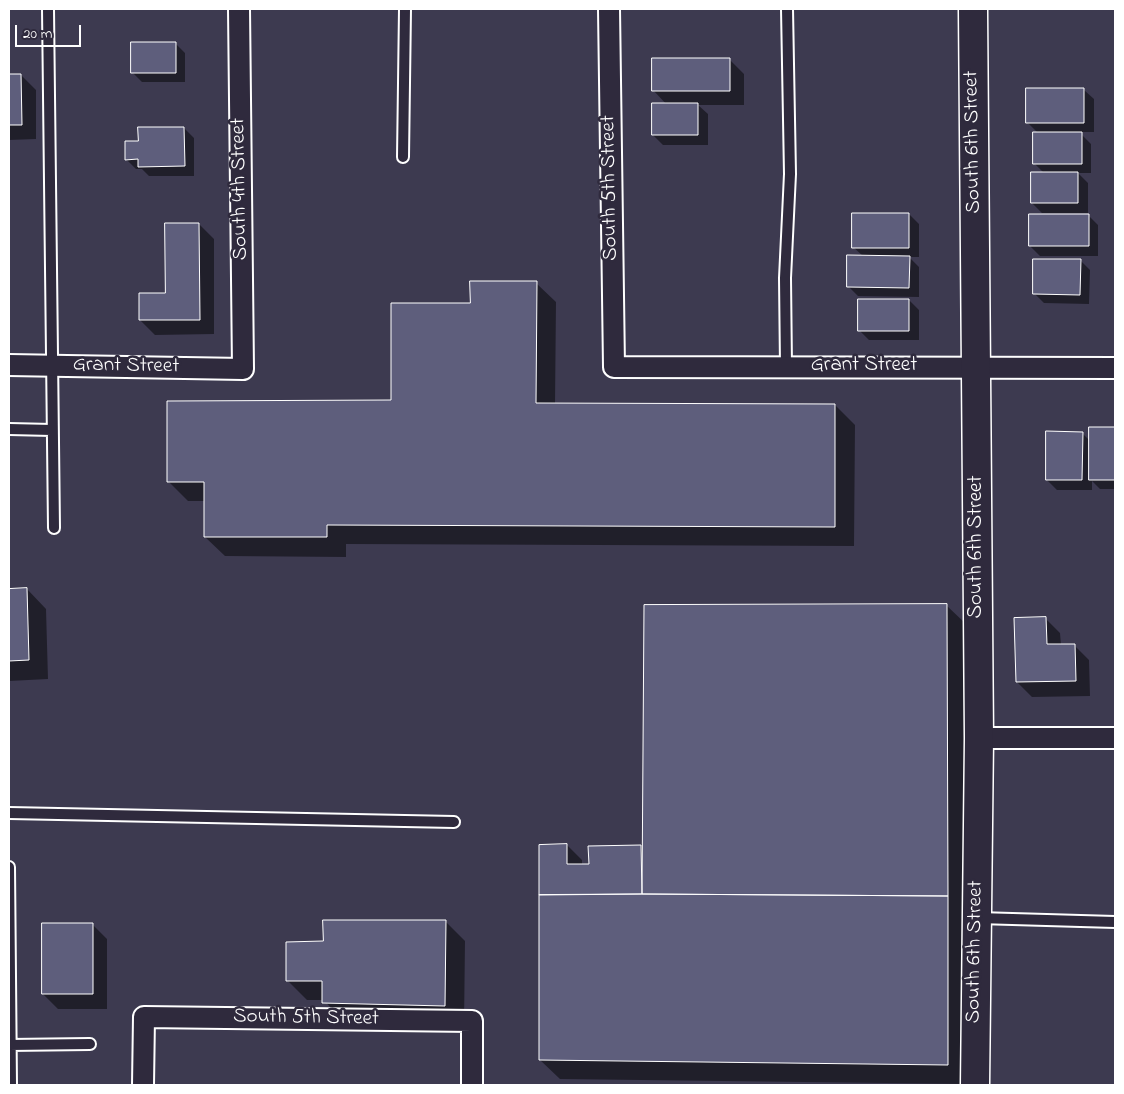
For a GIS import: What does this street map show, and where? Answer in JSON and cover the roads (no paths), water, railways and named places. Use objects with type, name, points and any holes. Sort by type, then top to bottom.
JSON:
[{"type":"street","name":"South 4th Street","points":[[239,9],[243,369]]},
{"type":"street","name":"South 5th Street","points":[[609,9],[614,367]]},
{"type":"street","name":"South 6th Street","points":[[973,9],[979,738],[974,1085]]},
{"type":"street","name":"Grant Street","points":[[9,365],[243,369]]},
{"type":"street","name":"Grant Street","points":[[614,367],[1115,368]]},
{"type":"street","points":[[979,738],[1115,738]]},
{"type":"street","name":"South 5th Street","points":[[143,1085],[144,1017],[472,1021],[472,1085]]},
{"type":"lane","points":[[48,9],[54,528]]},
{"type":"lane","points":[[403,158],[405,9]]},
{"type":"lane","points":[[786,9],[790,174],[785,278],[786,367]]},
{"type":"lane","points":[[9,429],[52,430]]},
{"type":"lane","points":[[9,813],[454,822]]},
{"type":"lane","points":[[9,867],[10,1085]]},
{"type":"lane","points":[[977,918],[1115,922]]},
{"type":"lane","points":[[10,1045],[90,1044]]}]
